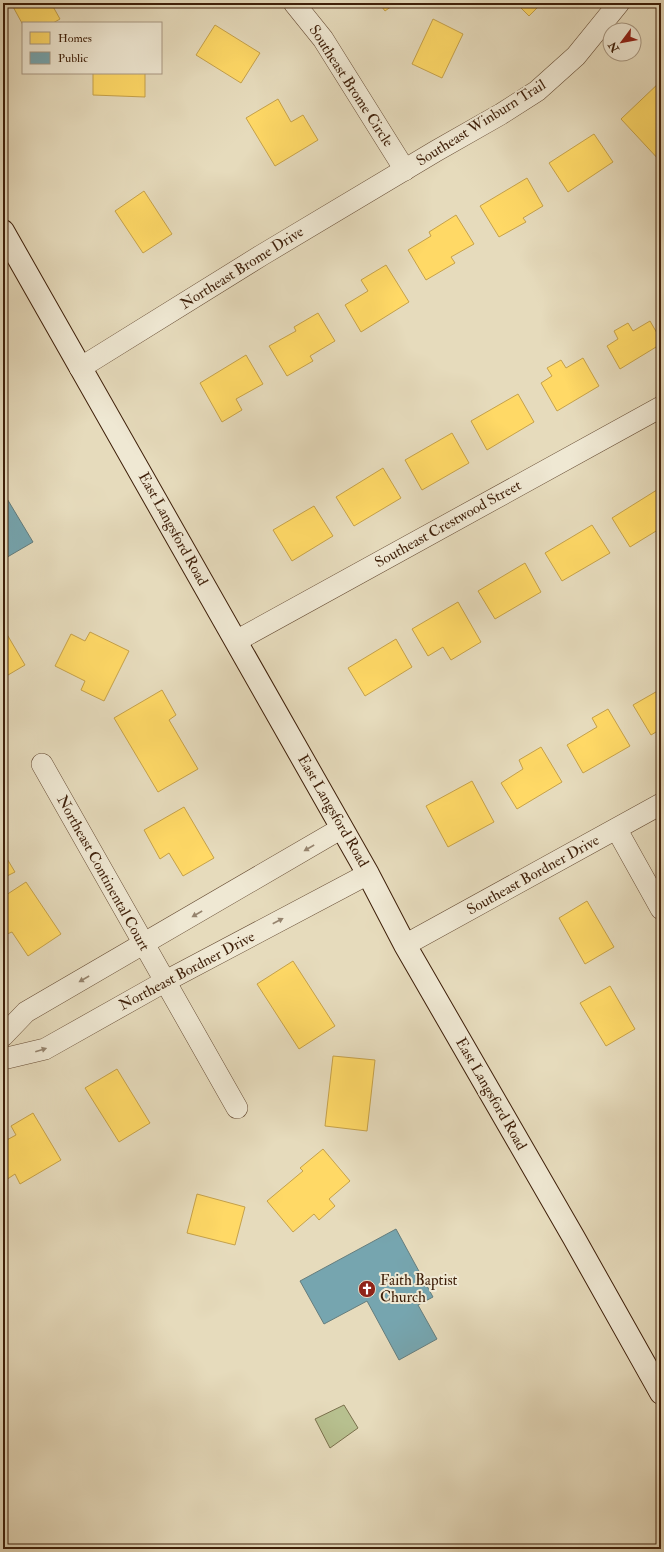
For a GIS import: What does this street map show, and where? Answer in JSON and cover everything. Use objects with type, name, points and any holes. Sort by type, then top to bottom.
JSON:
[{"type":"street","name":"Southeast Brome Circle","points":[[294,3],[323,39],[405,170]]},
{"type":"street","name":"Southeast Winburn Trail","points":[[405,170],[501,114],[537,91],[576,56],[619,3]]},
{"type":"street","name":"Northeast Brome Drive","points":[[80,368],[262,255],[405,170]]},
{"type":"street","name":"East Langsford Road","points":[[3,231],[80,368],[167,517],[368,874],[405,945],[574,1238],[661,1393]]},
{"type":"street","name":"Southeast Crestwood Street","points":[[236,641],[661,407]]},
{"type":"street","name":"Northeast Continental Court","points":[[42,764],[164,982],[237,1108]]},
{"type":"street","name":"Southeast Bordner Drive","points":[[405,945],[617,830],[661,804]]},
{"type":"street","points":[[3,1036],[26,1012],[144,945],[342,828]]},
{"type":"street","points":[[617,830],[661,909]]},
{"type":"street","name":"Northeast Bordner Drive","points":[[3,1059],[45,1049],[164,982],[368,874]]},
{"type":"green space","points":[[344,1405],[358,1428],[330,1448],[315,1419]]},
{"type":"building: Homes","points":[[11,3],[51,3],[60,19],[55,22],[22,23]]},
{"type":"building: Homes","points":[[379,3],[396,3],[385,11]]},
{"type":"building: Homes","points":[[516,3],[542,3],[529,16]]},
{"type":"building: Homes","points":[[433,19],[463,34],[442,78],[412,64]]},
{"type":"building: Homes","points":[[215,25],[260,53],[241,83],[196,55]]},
{"type":"building: Homes","points":[[93,74],[145,74],[145,97],[93,95]]},
{"type":"building: Homes","points":[[661,81],[661,162],[621,119]]},
{"type":"building: Homes","points":[[278,99],[291,122],[303,115],[318,140],[275,166],[246,118]]},
{"type":"building: Homes","points":[[594,134],[613,162],[568,192],[549,163]]},
{"type":"building: Homes","points":[[527,178],[543,206],[523,218],[526,222],[499,237],[480,206]]},
{"type":"building: Homes","points":[[144,191],[172,234],[143,253],[115,211]]},
{"type":"building: Homes","points":[[456,215],[474,244],[451,257],[455,263],[426,280],[408,250],[431,236],[429,232]]},
{"type":"building: Homes","points":[[386,265],[409,302],[361,332],[345,305],[368,291],[361,280]]},
{"type":"building: Homes","points":[[318,313],[335,341],[310,356],[313,361],[287,376],[269,346],[296,331],[294,327]]},
{"type":"building: Homes","points":[[650,321],[661,340],[661,344],[620,369],[607,346],[618,339],[614,331],[628,323],[633,331]]},
{"type":"building: Homes","points":[[246,355],[263,384],[236,399],[242,410],[222,422],[200,383]]},
{"type":"building: Homes","points":[[583,358],[599,386],[557,411],[541,383],[552,376],[547,368],[561,360],[566,368]]},
{"type":"building: Homes","points":[[518,394],[534,422],[487,450],[471,421]]},
{"type":"building: Homes","points":[[452,433],[469,463],[422,490],[405,460]]},
{"type":"building: Homes","points":[[383,468],[401,498],[354,526],[336,497]]},
{"type":"building: Homes","points":[[660,488],[661,528],[630,547],[612,518]]},
{"type":"building: Homes","points":[[314,506],[333,536],[292,561],[273,530]]},
{"type":"building: Homes","points":[[592,525],[610,553],[562,581],[545,553]]},
{"type":"building: Homes","points":[[525,563],[541,592],[495,619],[478,591]]},
{"type":"building: Homes","points":[[458,602],[481,642],[451,660],[443,647],[428,656],[412,629]]},
{"type":"building: Homes","points":[[5,631],[25,665],[3,678],[3,632]]},
{"type":"building: Homes","points":[[90,632],[129,651],[104,701],[81,690],[85,681],[55,666],[71,634],[85,641]]},
{"type":"building: Homes","points":[[396,639],[412,667],[365,696],[348,668]]},
{"type":"building: Homes","points":[[661,689],[661,729],[651,735],[633,705]]},
{"type":"building: Homes","points":[[162,690],[176,715],[169,720],[198,769],[158,792],[114,718]]},
{"type":"building: Homes","points":[[608,709],[630,746],[583,773],[567,745],[597,727],[592,718]]},
{"type":"building: Homes","points":[[541,747],[562,782],[517,809],[501,783],[523,769],[519,760]]},
{"type":"building: Homes","points":[[472,781],[494,822],[448,847],[426,806]]},
{"type":"building: Homes","points":[[184,807],[214,858],[183,876],[169,853],[160,859],[144,830]]},
{"type":"building: Homes","points":[[3,852],[15,872],[3,878]]},
{"type":"building: Homes","points":[[26,882],[61,934],[28,956],[12,932],[7,934],[3,928],[3,897]]},
{"type":"building: Homes","points":[[587,901],[614,947],[585,964],[559,918]]},
{"type":"building: Homes","points":[[293,961],[335,1026],[299,1049],[257,984]]},
{"type":"building: Homes","points":[[610,986],[635,1029],[606,1046],[580,1003]]},
{"type":"building: Homes","points":[[333,1056],[375,1060],[367,1131],[325,1126]]},
{"type":"building: Homes","points":[[117,1069],[150,1123],[119,1142],[85,1088]]},
{"type":"building: Homes","points":[[33,1113],[61,1160],[20,1184],[15,1174],[3,1182],[3,1142],[16,1135],[11,1126]]},
{"type":"building: Homes","points":[[323,1149],[350,1181],[329,1199],[335,1206],[319,1220],[314,1214],[293,1232],[267,1201],[303,1171],[300,1168]]},
{"type":"building: Homes","points":[[197,1194],[245,1207],[235,1245],[187,1233]]},
{"type":"building: Public","points":[[3,492],[33,542],[4,559],[3,558]]},
{"type":"building: Public","name":"Faith Baptist Church","points":[[396,1229],[433,1297],[418,1305],[437,1339],[399,1360],[367,1301],[324,1324],[300,1281]]},
{"type":"place","name":"Faith Baptist Church","points":[[367,1289]]}]
